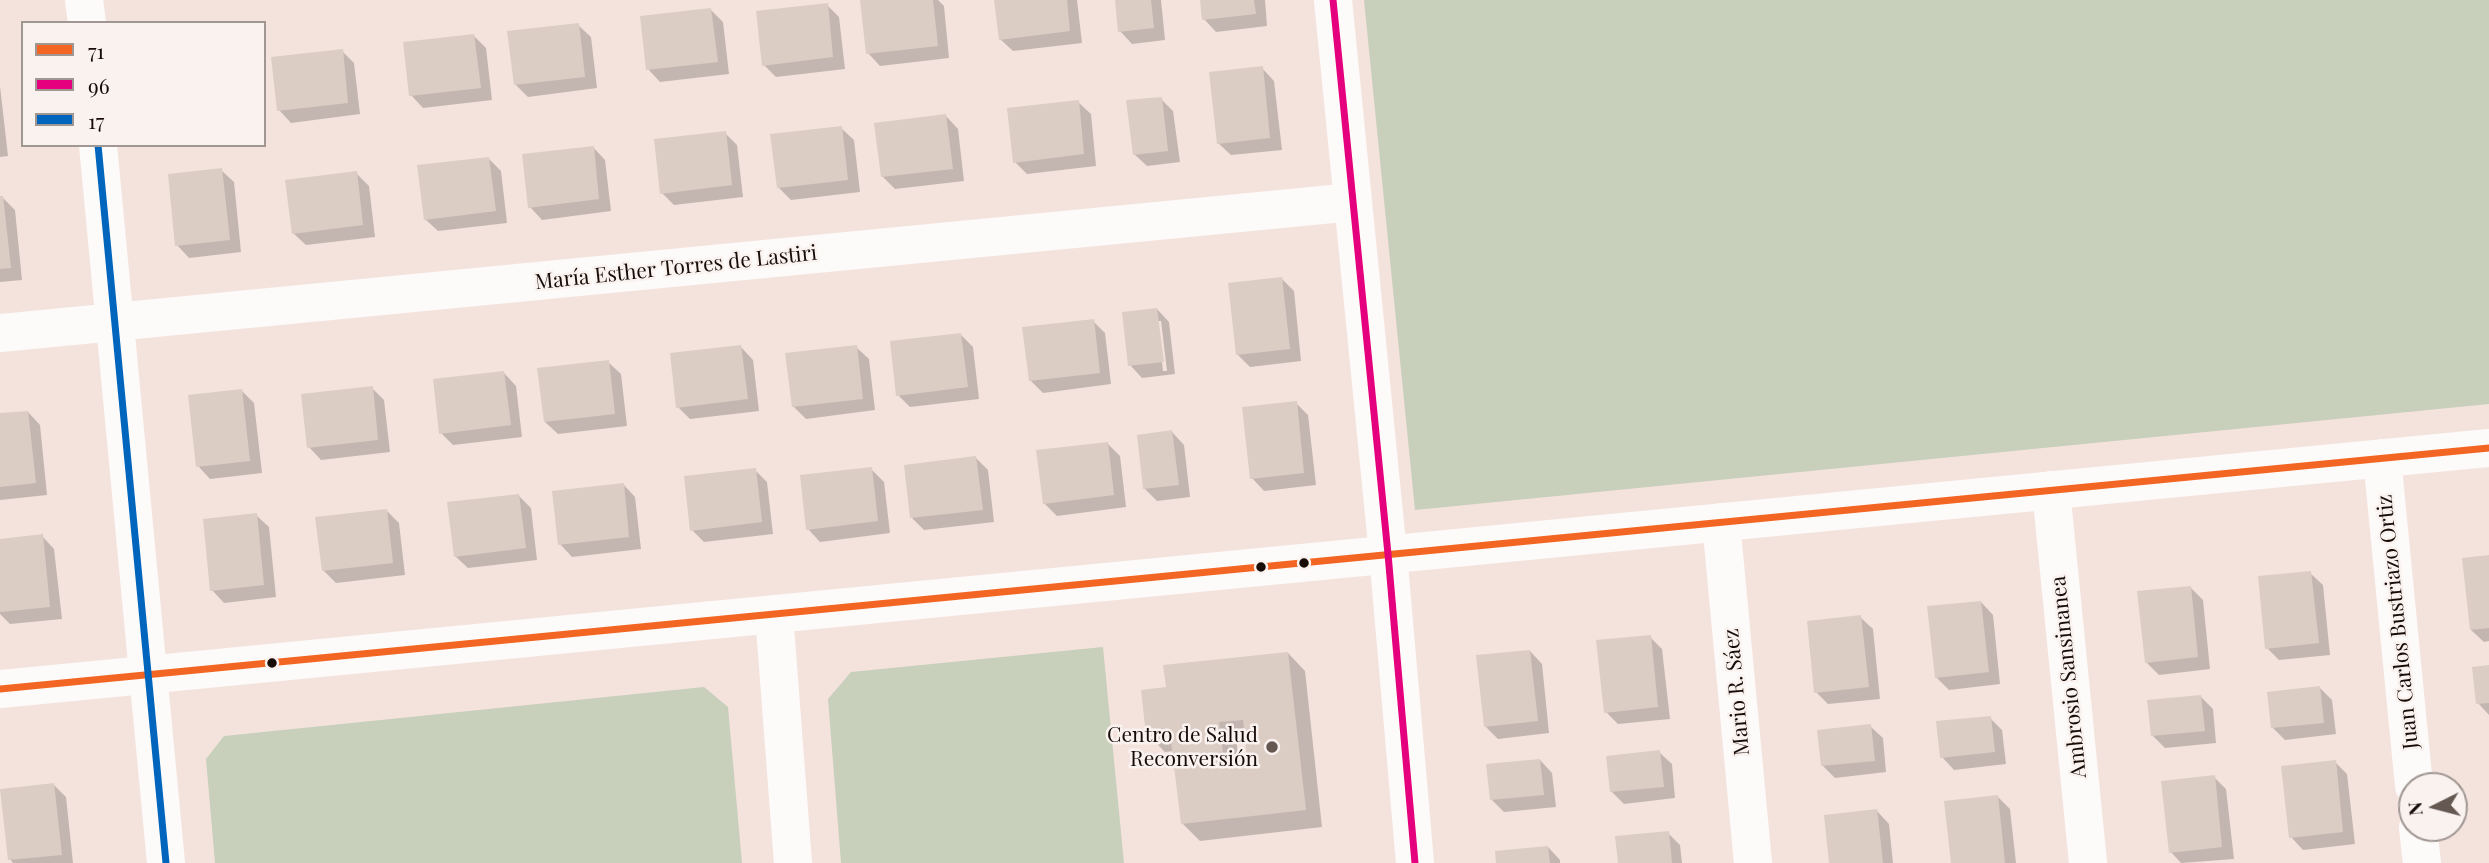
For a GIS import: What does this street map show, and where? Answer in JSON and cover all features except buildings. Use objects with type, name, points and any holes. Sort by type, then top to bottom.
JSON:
[{"type":"street","points":[[84,0],[86,21]]},
{"type":"street","points":[[1333,0],[1388,554],[1415,863]]},
{"type":"street","points":[[98,147],[166,863]]},
{"type":"street","name":"María Esther Torres de Lastiri","points":[[0,334],[1353,202]]},
{"type":"street","points":[[0,689],[2489,448]]},
{"type":"street","name":"Juan Carlos Bustriazo Ortiz","points":[[2382,458],[2413,772]]},
{"type":"street","name":"Ambrosio Sansinanea","points":[[2051,490],[2088,863]]},
{"type":"street","name":"Mario R. Sáez","points":[[1721,522],[1753,863]]},
{"type":"street","points":[[774,614],[793,863]]},
{"type":"street","points":[[2419,842],[2421,863]]},
{"type":"green space","points":[[1364,0],[2489,0],[2489,404],[1415,510]]},
{"type":"green space","points":[[1103,647],[1124,863],[841,863],[828,699],[851,672]]},
{"type":"green space","points":[[704,687],[728,707],[742,863],[215,863],[206,759],[224,736]]},
{"type":"transit line","name":"96","points":[[1333,0],[1388,554],[1415,863]]},
{"type":"transit line","name":"17","points":[[98,147],[166,863]]},
{"type":"transit line","name":"71","points":[[0,689],[2489,448]]},
{"type":"place","name":"Centro de Salud Reconversión","points":[[1272,747]]}]
